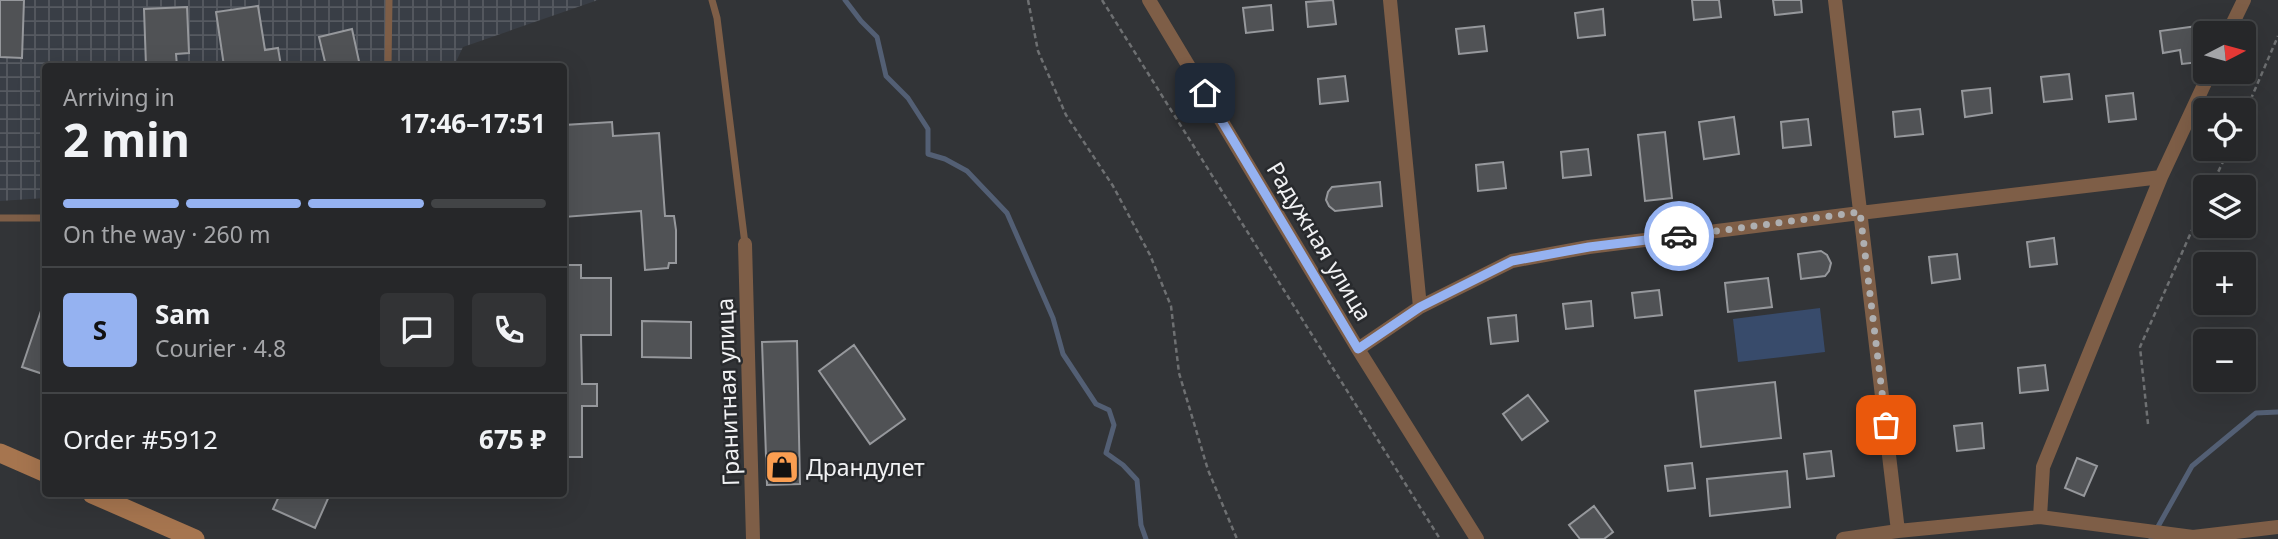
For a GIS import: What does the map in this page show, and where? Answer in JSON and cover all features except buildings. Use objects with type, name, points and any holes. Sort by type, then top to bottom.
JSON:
[{"type":"main road","points":[[0,453],[42,471]]},
{"type":"main road","points":[[99,497],[195,539]]},
{"type":"street","name":"Радужная улица","points":[[1149,0],[1358,349],[1477,539]]},
{"type":"street","points":[[1390,0],[1420,307]]},
{"type":"street","points":[[1835,0],[1898,531]]},
{"type":"street","points":[[2234,21],[2244,0]]},
{"type":"street","points":[[2040,517],[2043,467],[2161,177],[2204,84]]},
{"type":"street","points":[[1358,349],[1420,307],[1512,261],[1589,247],[2161,177]]},
{"type":"street","name":"Гранитная улица","points":[[745,244],[753,539]]},
{"type":"street","points":[[1843,539],[2040,517],[2193,537],[2278,527]]},
{"type":"lane","points":[[388,63],[389,0]]},
{"type":"lane","points":[[712,0],[717,18],[745,244]]},
{"type":"lane","points":[[0,218],[42,218]]},
{"type":"path","points":[[1028,0],[1038,51],[1066,115],[1125,209],[1150,255],[1171,306],[1179,373],[1208,470],[1237,539]]},
{"type":"path","points":[[1102,0],[1440,539]]},
{"type":"path","points":[[2251,98],[2278,36]]},
{"type":"path","points":[[2148,424],[2140,347],[2193,228]]},
{"type":"shaded area","points":[[0,0],[598,0],[463,47],[455,63],[42,63],[42,198],[0,201]]},
{"type":"shaded area","points":[[1820,308],[1825,352],[1738,362],[1733,319]]},
{"type":"waterway","points":[[845,0],[877,37],[886,76],[908,98],[928,129],[928,154],[945,159],[967,171],[1007,213],[1053,318],[1063,354],[1096,404],[1109,410],[1114,425],[1106,453],[1123,465],[1137,480],[1141,525],[1146,539]]},
{"type":"waterway","points":[[2151,539],[2192,466],[2256,413],[2278,412]]},
{"type":"way so far","points":[[1679,236],[1860,212],[1886,425]]},
{"type":"place","name":"Драндулет","points":[[782,467]]},
{"type":"route","points":[[1205,93],[1358,349],[1420,307],[1512,261],[1589,247],[1679,236]]}]
